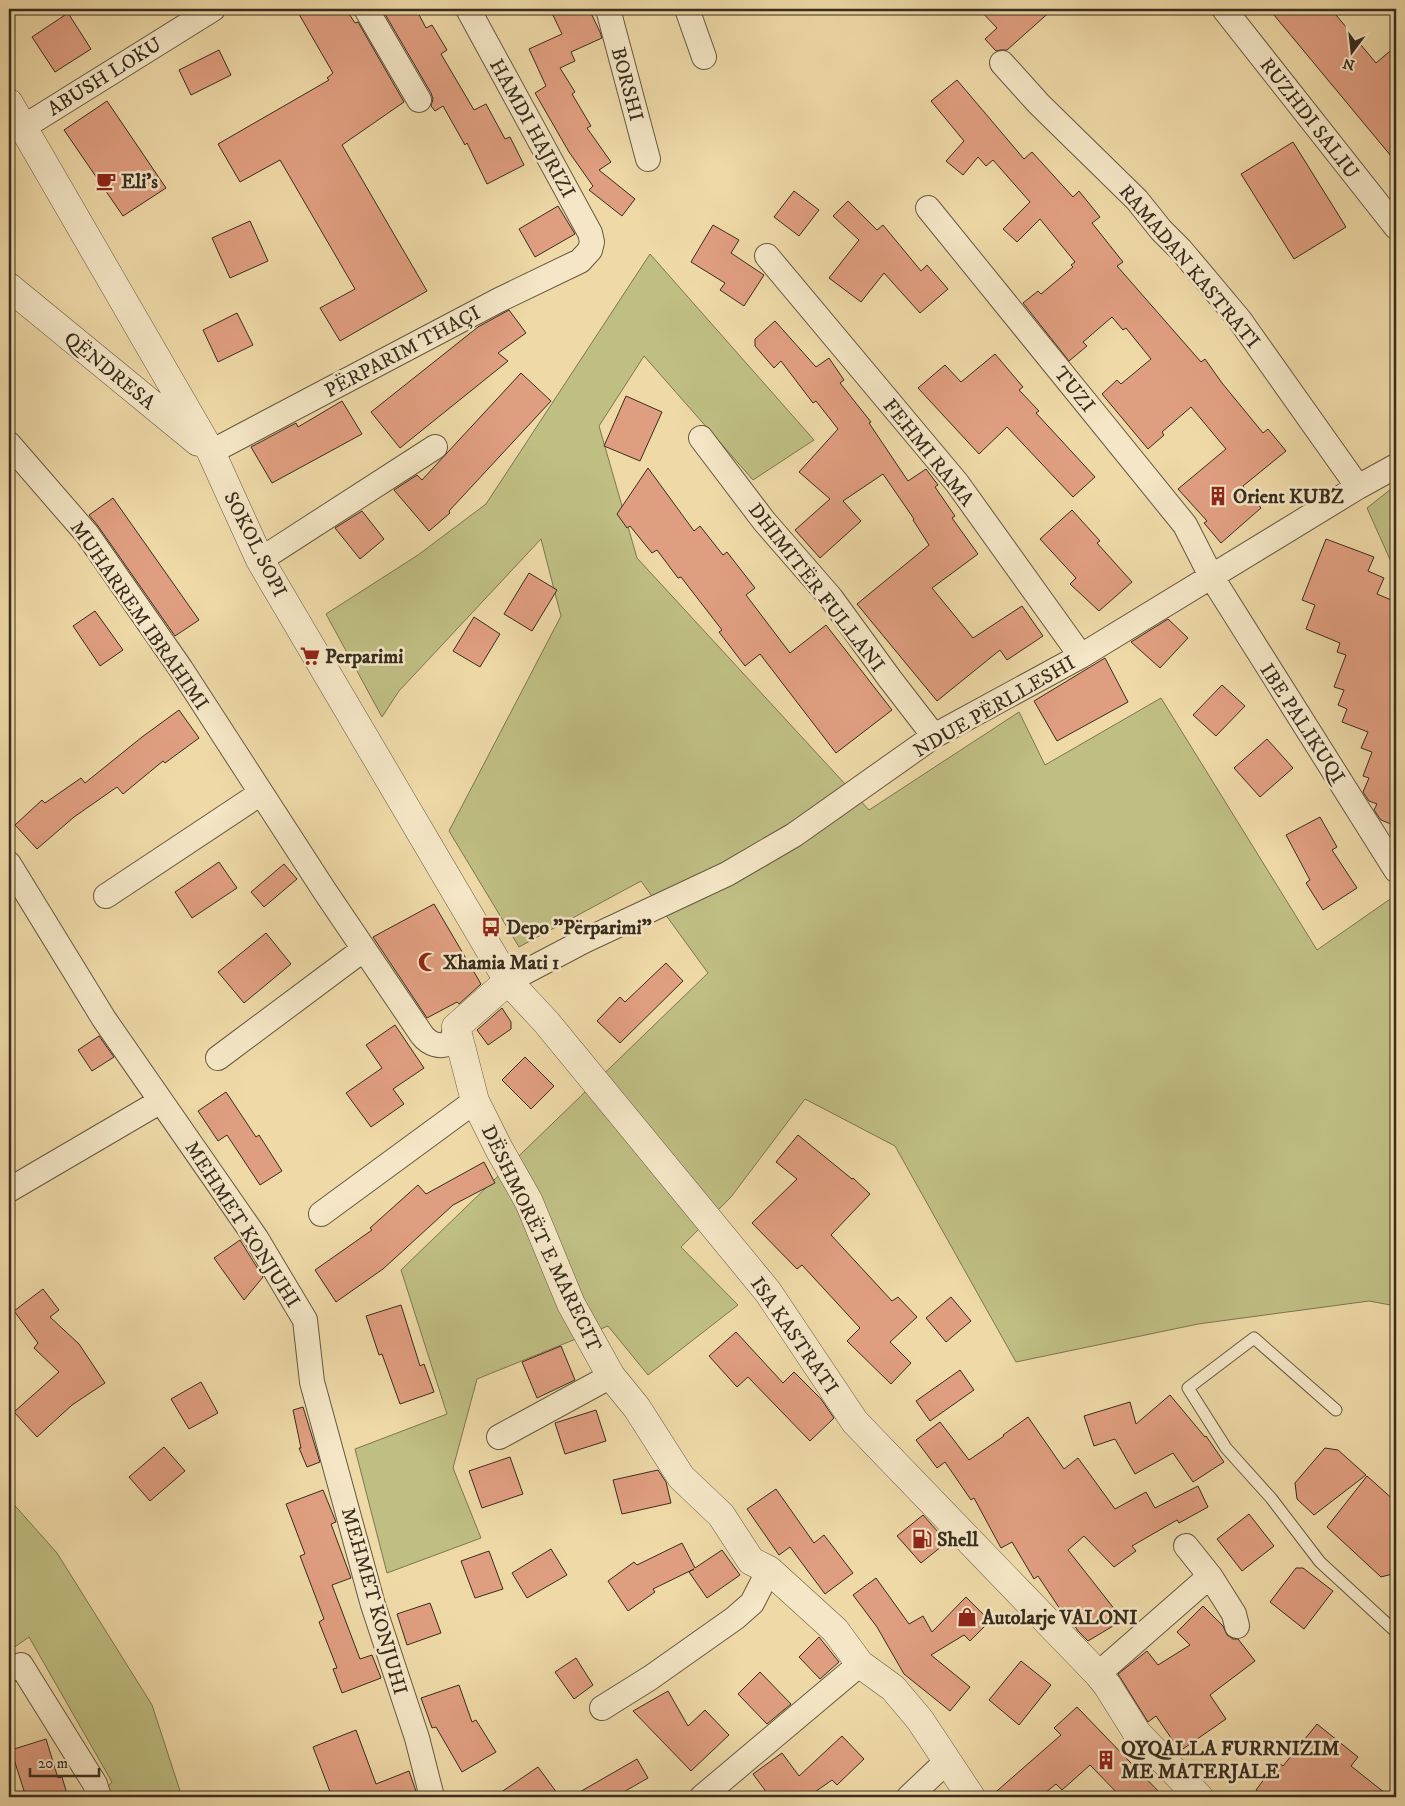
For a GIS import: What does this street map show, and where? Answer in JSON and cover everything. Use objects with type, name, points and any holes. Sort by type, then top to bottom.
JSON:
[{"type":"street","points":[[366,9],[419,100]]},
{"type":"street","name":"HAMDI HAJRIZI","points":[[468,9],[590,233],[592,242],[590,250]]},
{"type":"street","name":"BORSHI","points":[[608,9],[648,159]]},
{"type":"street","points":[[687,9],[704,57]]},
{"type":"street","name":"RUZHDI SALIU","points":[[1224,9],[1396,227]]},
{"type":"street","name":"ABUSH LOKU","points":[[22,128],[207,10]]},
{"type":"street","name":"RAMADAN KASTRATI","points":[[1002,63],[1039,104],[1137,200],[1239,319],[1358,487]]},
{"type":"street","name":"SOKOL SOPI","points":[[9,103],[211,452],[260,560],[508,981]]},
{"type":"street","name":"TUZI","points":[[928,208],[1185,525],[1210,576]]},
{"type":"street","name":"PËRPARIM THAÇI","points":[[211,452],[499,300],[580,261],[590,250]]},
{"type":"street","name":"FEHMI RAMA","points":[[767,256],[957,483],[1081,656]]},
{"type":"street","name":"QËNDRESA","points":[[9,287],[211,452]]},
{"type":"street","name":"DHIMITËR FULLANI","points":[[701,438],[764,521],[831,598],[934,736]]},
{"type":"street","name":"MUHARREM IBRAHIMI","points":[[9,444],[86,534],[181,669],[422,1035],[428,1042],[441,1045],[451,1043],[456,1027]]},
{"type":"street","points":[[260,560],[435,447]]},
{"type":"street","name":"NDUE PËRLLESHI","points":[[508,981],[584,942],[727,874],[794,835],[934,736],[1081,656],[1210,576],[1396,466]]},
{"type":"street","name":"IBE PALIKUQI","points":[[1210,576],[1396,870]]},
{"type":"street","points":[[106,896],[261,793]]},
{"type":"street","name":"MEHMET KONJUHI","points":[[9,864],[104,1019],[256,1238],[306,1320],[312,1382],[373,1606],[417,1738],[432,1797]]},
{"type":"street","points":[[218,1058],[364,949]]},
{"type":"street","points":[[456,1027],[508,981]]},
{"type":"street","name":"ISA KASTRATI","points":[[508,981],[547,1022],[768,1292],[855,1422],[1098,1674],[1137,1733],[1199,1797]]},
{"type":"street","name":"DËSHMORËT E MARECIT","points":[[456,1027],[475,1101],[529,1202],[571,1304],[610,1376],[637,1408],[681,1477],[721,1515],[751,1561],[770,1570],[835,1630],[860,1664],[893,1688],[920,1720],[971,1797]]},
{"type":"street","points":[[9,1190],[161,1101]]},
{"type":"street","name":"DËSHMORËT E MARECIT","points":[[321,1214],[475,1101]]},
{"type":"street","name":"DËSHMORËT E MARECIT","points":[[499,1437],[610,1376]]},
{"type":"street","points":[[1186,1546],[1210,1576],[1234,1614],[1237,1626]]},
{"type":"street","points":[[602,1708],[650,1678],[735,1618],[752,1603],[770,1570]]},
{"type":"street","points":[[1098,1674],[1210,1576]]},
{"type":"street","points":[[702,1797],[860,1664]]},
{"type":"street","points":[[9,1670],[21,1665],[95,1784],[99,1797]]},
{"type":"street","points":[[909,1797],[947,1761]]},
{"type":"lane","points":[[1336,1410],[1254,1338],[1188,1388],[1226,1448],[1271,1498],[1320,1562],[1396,1632]]},
{"type":"shaded area","points":[[650,254],[814,440],[753,480],[644,356],[599,426],[637,558],[869,810],[1019,712],[1045,765],[1161,698],[1317,950],[1396,895],[1396,1306],[1369,1301],[1198,1324],[1016,1362],[895,1146],[805,1099],[731,1197],[681,1247],[738,1305],[648,1375],[608,1326],[477,1379],[453,1468],[481,1538],[387,1573],[355,1449],[447,1414],[401,1270],[708,973],[641,881],[519,947],[449,831],[561,616],[541,539],[399,691],[382,717],[326,614],[418,555],[486,504]]},
{"type":"shaded area","points":[[1396,485],[1396,573],[1367,508]]},
{"type":"shaded area","points":[[9,1499],[57,1553],[152,1705],[182,1797],[98,1797],[112,1782],[29,1637],[9,1651]]},
{"type":"building","points":[[296,9],[346,9],[355,23],[358,22],[404,102],[342,145],[427,291],[340,341],[320,308],[355,289],[280,160],[240,182],[218,144],[329,80],[327,78],[333,73]]},
{"type":"building","points":[[382,9],[416,9],[426,28],[432,25],[447,50],[441,54],[474,110],[486,104],[505,139],[510,137],[524,165],[487,184],[467,143],[465,145],[443,106],[435,111],[431,106],[433,99],[431,93]]},
{"type":"building","points":[[550,9],[589,9],[600,32],[602,38],[571,52],[575,61],[560,68],[575,92],[572,94],[591,126],[587,128],[611,162],[599,170],[635,199],[622,216],[589,190],[593,186],[569,152],[535,93],[546,86],[529,49],[562,34]]},
{"type":"building","points":[[979,9],[1053,9],[1007,50],[996,51],[985,39],[997,28]]},
{"type":"building","points":[[1269,9],[1331,9],[1376,63],[1396,46],[1396,162]]},
{"type":"building","points":[[68,13],[91,49],[55,72],[32,37]]},
{"type":"building","points":[[219,50],[231,75],[191,95],[179,70]]},
{"type":"building","points":[[957,80],[1024,159],[1032,152],[1073,197],[1079,191],[1100,217],[1092,223],[1123,262],[1117,266],[1201,362],[1205,359],[1263,433],[1268,429],[1286,451],[1243,486],[1261,508],[1221,543],[1204,523],[1207,521],[1178,489],[1226,449],[1191,407],[1162,432],[1164,435],[1148,449],[1102,394],[1117,380],[1121,384],[1151,359],[1126,328],[1123,330],[1112,317],[1083,342],[1087,346],[1069,361],[1023,303],[1038,291],[1041,294],[1073,267],[1071,265],[1075,262],[1040,219],[1017,242],[1003,229],[1030,202],[993,160],[986,166],[978,157],[963,175],[946,161],[964,141],[931,101]]},
{"type":"building","points":[[107,101],[166,188],[123,216],[64,130]]},
{"type":"building","points":[[1293,142],[1346,227],[1294,259],[1241,174]]},
{"type":"building","points":[[794,191],[819,210],[799,236],[774,217]]},
{"type":"building","points":[[848,201],[877,230],[883,225],[921,271],[927,265],[948,289],[920,313],[884,273],[861,302],[829,278],[859,240],[833,216]]},
{"type":"building","points":[[558,206],[575,234],[535,257],[519,229]]},
{"type":"building","points":[[250,221],[268,261],[230,278],[212,238]]},
{"type":"building","points":[[713,225],[739,240],[731,253],[764,275],[744,306],[720,290],[725,283],[691,262]]},
{"type":"building","points":[[509,310],[526,333],[498,353],[508,361],[400,448],[371,412],[478,327]]},
{"type":"building","points":[[237,313],[253,345],[218,362],[203,330]]},
{"type":"building","points":[[775,321],[816,367],[829,358],[844,380],[840,383],[871,422],[869,423],[908,481],[926,469],[938,485],[935,487],[955,516],[952,518],[978,554],[932,588],[973,638],[1022,606],[1043,636],[1007,660],[1000,650],[937,701],[857,604],[929,545],[914,519],[883,474],[843,501],[861,521],[820,558],[795,530],[830,499],[799,472],[838,429],[816,401],[813,403],[781,361],[774,368],[755,346],[755,339]]},
{"type":"building","points":[[995,354],[1023,387],[1019,390],[1039,411],[1036,413],[1095,477],[1073,497],[1007,427],[979,454],[918,388],[945,365],[961,382]]},
{"type":"building","points":[[521,373],[551,401],[449,511],[450,513],[429,531],[394,490],[417,475],[422,480]]},
{"type":"building","points":[[626,396],[662,412],[640,461],[604,446]]},
{"type":"building","points":[[342,401],[362,434],[272,483],[251,447],[296,423],[298,427]]},
{"type":"building","points":[[648,468],[694,531],[700,526],[723,555],[727,552],[755,588],[746,595],[790,653],[826,625],[892,710],[836,753],[760,654],[745,666],[719,632],[722,630],[681,577],[678,578],[657,550],[652,553],[630,526],[627,528],[617,514]]},
{"type":"building","points":[[113,498],[199,620],[175,636],[89,515]]},
{"type":"building","points":[[1072,510],[1100,541],[1097,543],[1132,582],[1099,611],[1070,584],[1076,578],[1040,539]]},
{"type":"building","points":[[362,511],[384,539],[360,559],[335,528]]},
{"type":"building","points":[[1326,539],[1374,557],[1368,571],[1384,578],[1377,594],[1396,602],[1396,826],[1381,820],[1374,810],[1377,804],[1369,801],[1363,792],[1369,778],[1363,776],[1372,752],[1361,748],[1368,732],[1342,722],[1347,709],[1338,705],[1344,690],[1334,687],[1346,655],[1337,652],[1340,643],[1306,629],[1315,605],[1302,600]]},
{"type":"building","points":[[529,573],[557,590],[532,631],[504,614]]},
{"type":"building","points":[[95,611],[123,650],[100,666],[73,626]]},
{"type":"building","points":[[474,617],[500,634],[480,667],[453,651]]},
{"type":"building","points":[[1168,619],[1188,638],[1160,668],[1131,642]]},
{"type":"building","points":[[1105,658],[1128,702],[1057,741],[1034,701]]},
{"type":"building","points":[[1222,685],[1245,706],[1216,736],[1193,715]]},
{"type":"building","points":[[179,710],[199,738],[165,763],[163,761],[123,794],[117,787],[74,817],[37,849],[15,825],[42,800],[45,803],[81,778],[85,783]]},
{"type":"building","points":[[1267,739],[1293,768],[1260,797],[1234,768]]},
{"type":"building","points":[[1320,817],[1337,847],[1332,850],[1357,888],[1323,910],[1306,883],[1310,880],[1286,835]]},
{"type":"building","points":[[219,862],[237,888],[192,918],[175,892]]},
{"type":"building","points":[[284,864],[297,879],[264,907],[251,892]]},
{"type":"building","name":"Xhamia Mati 1","points":[[434,904],[481,984],[459,1004],[457,1002],[427,1018],[373,937]]},
{"type":"building","points":[[266,933],[291,964],[244,1003],[218,972]]},
{"type":"building","points":[[666,963],[683,981],[620,1043],[597,1021],[620,997],[625,1002]]},
{"type":"building","points":[[502,1008],[511,1022],[511,1029],[488,1045],[477,1030]]},
{"type":"building","points":[[395,1025],[424,1068],[393,1089],[404,1104],[371,1127],[346,1093],[382,1068],[366,1045]]},
{"type":"building","points":[[99,1036],[114,1057],[92,1071],[78,1050]]},
{"type":"building","points":[[525,1057],[554,1086],[531,1109],[502,1080]]},
{"type":"building","points":[[226,1092],[256,1137],[259,1135],[282,1171],[260,1185],[227,1135],[218,1141],[198,1111]]},
{"type":"building","points":[[798,1135],[853,1178],[870,1194],[831,1235],[892,1301],[898,1297],[917,1317],[890,1342],[911,1363],[891,1384],[847,1341],[860,1328],[802,1265],[797,1269],[752,1223],[797,1179],[776,1162]]},
{"type":"building","points":[[484,1162],[495,1183],[453,1205],[383,1269],[336,1302],[315,1270],[372,1230],[370,1228],[418,1185],[426,1194]]},
{"type":"building","points":[[240,1240],[263,1277],[244,1300],[214,1258]]},
{"type":"building","points":[[43,1289],[59,1310],[50,1317],[79,1344],[105,1383],[72,1405],[37,1437],[14,1412],[59,1372],[34,1348],[38,1343],[14,1311]]},
{"type":"building","points":[[951,1297],[971,1321],[946,1342],[926,1318]]},
{"type":"building","points":[[401,1305],[420,1366],[424,1364],[434,1392],[400,1404],[382,1354],[379,1355],[366,1316]]},
{"type":"building","points":[[736,1332],[783,1383],[794,1372],[821,1399],[834,1418],[810,1441],[748,1377],[737,1387],[709,1356]]},
{"type":"building","points":[[561,1346],[575,1380],[537,1398],[522,1362]]},
{"type":"building","points":[[960,1370],[974,1390],[930,1421],[916,1401]]},
{"type":"building","points":[[201,1382],[218,1413],[189,1429],[171,1399]]},
{"type":"building","points":[[1170,1395],[1206,1436],[1224,1462],[1193,1482],[1173,1453],[1135,1474],[1115,1439],[1094,1446],[1084,1416],[1130,1402],[1136,1424]]},
{"type":"building","points":[[303,1407],[320,1462],[307,1467],[299,1448],[301,1448],[293,1410]]},
{"type":"building","points":[[596,1410],[606,1441],[565,1454],[555,1423]]},
{"type":"building","points":[[1028,1417],[1064,1469],[1078,1458],[1115,1509],[1146,1492],[1155,1508],[1198,1486],[1208,1507],[1179,1523],[1177,1520],[1132,1546],[1136,1551],[1114,1567],[1084,1536],[1068,1550],[1123,1620],[1088,1641],[1078,1631],[1063,1607],[1060,1609],[1038,1576],[1034,1579],[1012,1542],[1001,1548],[974,1498],[971,1500],[945,1462],[937,1468],[916,1440],[940,1422],[969,1460]]},
{"type":"building","points":[[164,1447],[185,1471],[150,1501],[129,1477]]},
{"type":"building","points":[[1325,1448],[1338,1450],[1366,1475],[1314,1515],[1297,1499],[1295,1483]]},
{"type":"building","points":[[510,1457],[523,1494],[482,1508],[469,1471]]},
{"type":"building","points":[[658,1470],[666,1482],[671,1503],[622,1514],[613,1480]]},
{"type":"building","points":[[1367,1476],[1396,1502],[1396,1573],[1381,1577],[1327,1527]]},
{"type":"building","points":[[776,1489],[814,1543],[824,1535],[853,1573],[825,1594],[790,1547],[779,1555],[747,1509]]},
{"type":"building","points":[[323,1490],[336,1522],[331,1524],[351,1578],[332,1585],[360,1659],[372,1655],[381,1678],[342,1693],[333,1669],[337,1668],[319,1622],[324,1619],[300,1556],[305,1554],[286,1504]]},
{"type":"building","points":[[1249,1514],[1274,1546],[1242,1571],[1217,1539]]},
{"type":"building","name":"Shell","points":[[923,1515],[947,1542],[921,1563],[897,1536]]},
{"type":"building","points":[[682,1543],[695,1568],[722,1550],[740,1575],[707,1598],[689,1572],[694,1569],[653,1589],[655,1592],[628,1611],[608,1581],[634,1562],[637,1565]]},
{"type":"building","points":[[551,1549],[567,1575],[527,1598],[512,1573]]},
{"type":"building","points":[[489,1551],[503,1589],[475,1598],[461,1561]]},
{"type":"building","points":[[1296,1568],[1303,1568],[1333,1591],[1304,1629],[1270,1602]]},
{"type":"building","points":[[876,1578],[909,1624],[923,1616],[932,1632],[966,1597],[990,1621],[970,1641],[964,1635],[931,1655],[970,1687],[950,1711],[904,1674],[877,1627],[853,1595]]},
{"type":"building","points":[[430,1603],[441,1633],[407,1645],[397,1614]]},
{"type":"building","points":[[1203,1606],[1223,1626],[1227,1635],[1233,1639],[1238,1639],[1255,1661],[1210,1695],[1226,1719],[1180,1751],[1156,1716],[1148,1722],[1118,1674],[1147,1651],[1158,1665],[1190,1645],[1177,1632]]},
{"type":"building","points":[[819,1637],[839,1662],[820,1679],[799,1657]]},
{"type":"building","points":[[576,1658],[593,1685],[574,1699],[555,1672]]},
{"type":"building","points":[[1021,1661],[1051,1685],[1019,1725],[989,1700]]},
{"type":"building","points":[[760,1672],[791,1704],[767,1724],[738,1694]]},
{"type":"building","points":[[459,1685],[472,1722],[476,1720],[496,1752],[462,1772],[436,1727],[432,1728],[421,1698]]},
{"type":"building","points":[[668,1691],[688,1726],[705,1710],[729,1735],[691,1771],[633,1711]]},
{"type":"building","points":[[1077,1707],[1164,1797],[1121,1797],[1090,1765],[1062,1790],[1056,1784],[1040,1797],[990,1797],[1061,1735],[1054,1728]]},
{"type":"building","points":[[1317,1724],[1358,1757],[1351,1766],[1390,1797],[1265,1797],[1256,1790],[1277,1762],[1283,1766]]},
{"type":"building","points":[[356,1730],[376,1784],[409,1771],[418,1797],[332,1797],[313,1747]]},
{"type":"building","points":[[842,1736],[864,1759],[837,1785],[832,1780],[812,1794],[815,1797],[770,1797],[753,1774],[782,1753],[799,1776]]},
{"type":"building","points":[[46,1739],[58,1778],[62,1777],[68,1797],[26,1797],[11,1750]]},
{"type":"building","points":[[637,1759],[648,1778],[615,1797],[571,1797]]},
{"type":"building","points":[[538,1767],[560,1797],[494,1797]]},
{"type":"place","name":"Eli's","points":[[106,181]]},
{"type":"place","name":"Orient KUBZ","points":[[1218,496]]},
{"type":"place","name":"Perparimi","points":[[310,656]]},
{"type":"place","name":"Depo \"Përparimi\"","points":[[491,927]]},
{"type":"place","name":"Xhamia Mati 1","points":[[428,962]]},
{"type":"place","name":"Shell","points":[[922,1539]]},
{"type":"place","name":"Autolarje VALONI","points":[[967,1617]]},
{"type":"place","name":"QYQALLA FURRNIZIM ME MATERJALE","points":[[1106,1760]]}]
